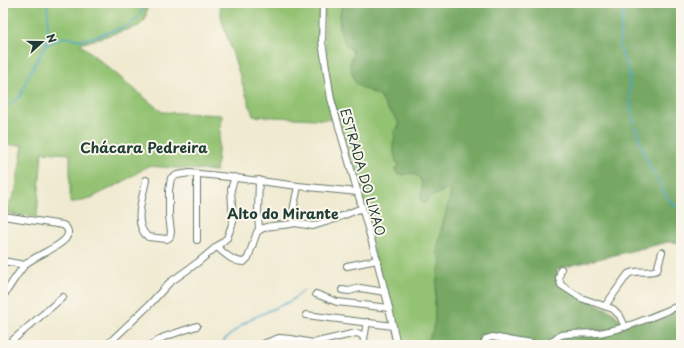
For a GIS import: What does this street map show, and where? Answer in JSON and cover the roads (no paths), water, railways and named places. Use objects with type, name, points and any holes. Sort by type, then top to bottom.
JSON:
[{"type":"street","name":"ESTRADA DO LIXAO","points":[[323,3],[322,42],[331,99],[385,292],[397,345]]},
{"type":"street","points":[[146,180],[139,217],[140,226],[148,237],[167,239],[170,237],[171,232],[168,202],[171,178],[182,174],[235,177],[298,186],[358,192]]},
{"type":"street","points":[[197,174],[197,240]]},
{"type":"street","points":[[107,345],[149,305],[169,283],[197,263],[227,238],[233,222],[231,188],[235,177]]},
{"type":"street","points":[[217,247],[232,259],[244,262],[248,258],[259,230],[258,212],[260,180]]},
{"type":"street","points":[[295,223],[292,216],[298,186]]},
{"type":"street","points":[[259,230],[295,223],[313,226],[362,208]]},
{"type":"street","points":[[3,216],[63,225],[68,230],[68,235],[63,242],[25,265],[3,296]]},
{"type":"street","points":[[605,306],[628,274],[634,271],[657,270],[662,252]]},
{"type":"street","points":[[347,266],[376,260]]},
{"type":"street","points":[[3,261],[25,265]]},
{"type":"street","points":[[561,269],[559,281],[564,287],[581,298],[605,306],[617,312],[623,321],[624,327]]},
{"type":"street","points":[[342,290],[349,291],[360,288],[385,292]]},
{"type":"street","points":[[316,294],[337,302],[389,308]]},
{"type":"street","points":[[8,345],[63,297]]},
{"type":"street","points":[[548,345],[557,337],[566,334],[602,333],[624,327],[681,305]]},
{"type":"street","points":[[306,315],[393,326]]},
{"type":"street","points":[[363,345],[367,322]]},
{"type":"street","points":[[151,345],[164,337],[197,326]]},
{"type":"street","points":[[260,345],[279,338],[313,343],[356,333],[362,335],[364,338]]},
{"type":"street","points":[[393,345],[396,336]]},
{"type":"street","points":[[484,345],[486,339],[492,336],[537,345]]},
{"type":"waterway","points":[[3,109],[20,97],[28,76],[46,45],[48,22],[47,3]]},
{"type":"waterway","points":[[46,45],[64,37],[82,40],[130,25],[139,16],[146,3]]},
{"type":"waterway","points":[[626,3],[619,45],[629,73],[631,112],[645,157],[668,199],[681,211]]},
{"type":"waterway","points":[[220,345],[243,324],[291,301],[304,290]]},
{"type":"district","name":"Chácara Pedreira","points":[[144,148]]},
{"type":"district","name":"Alto do Mirante","points":[[283,214]]}]
